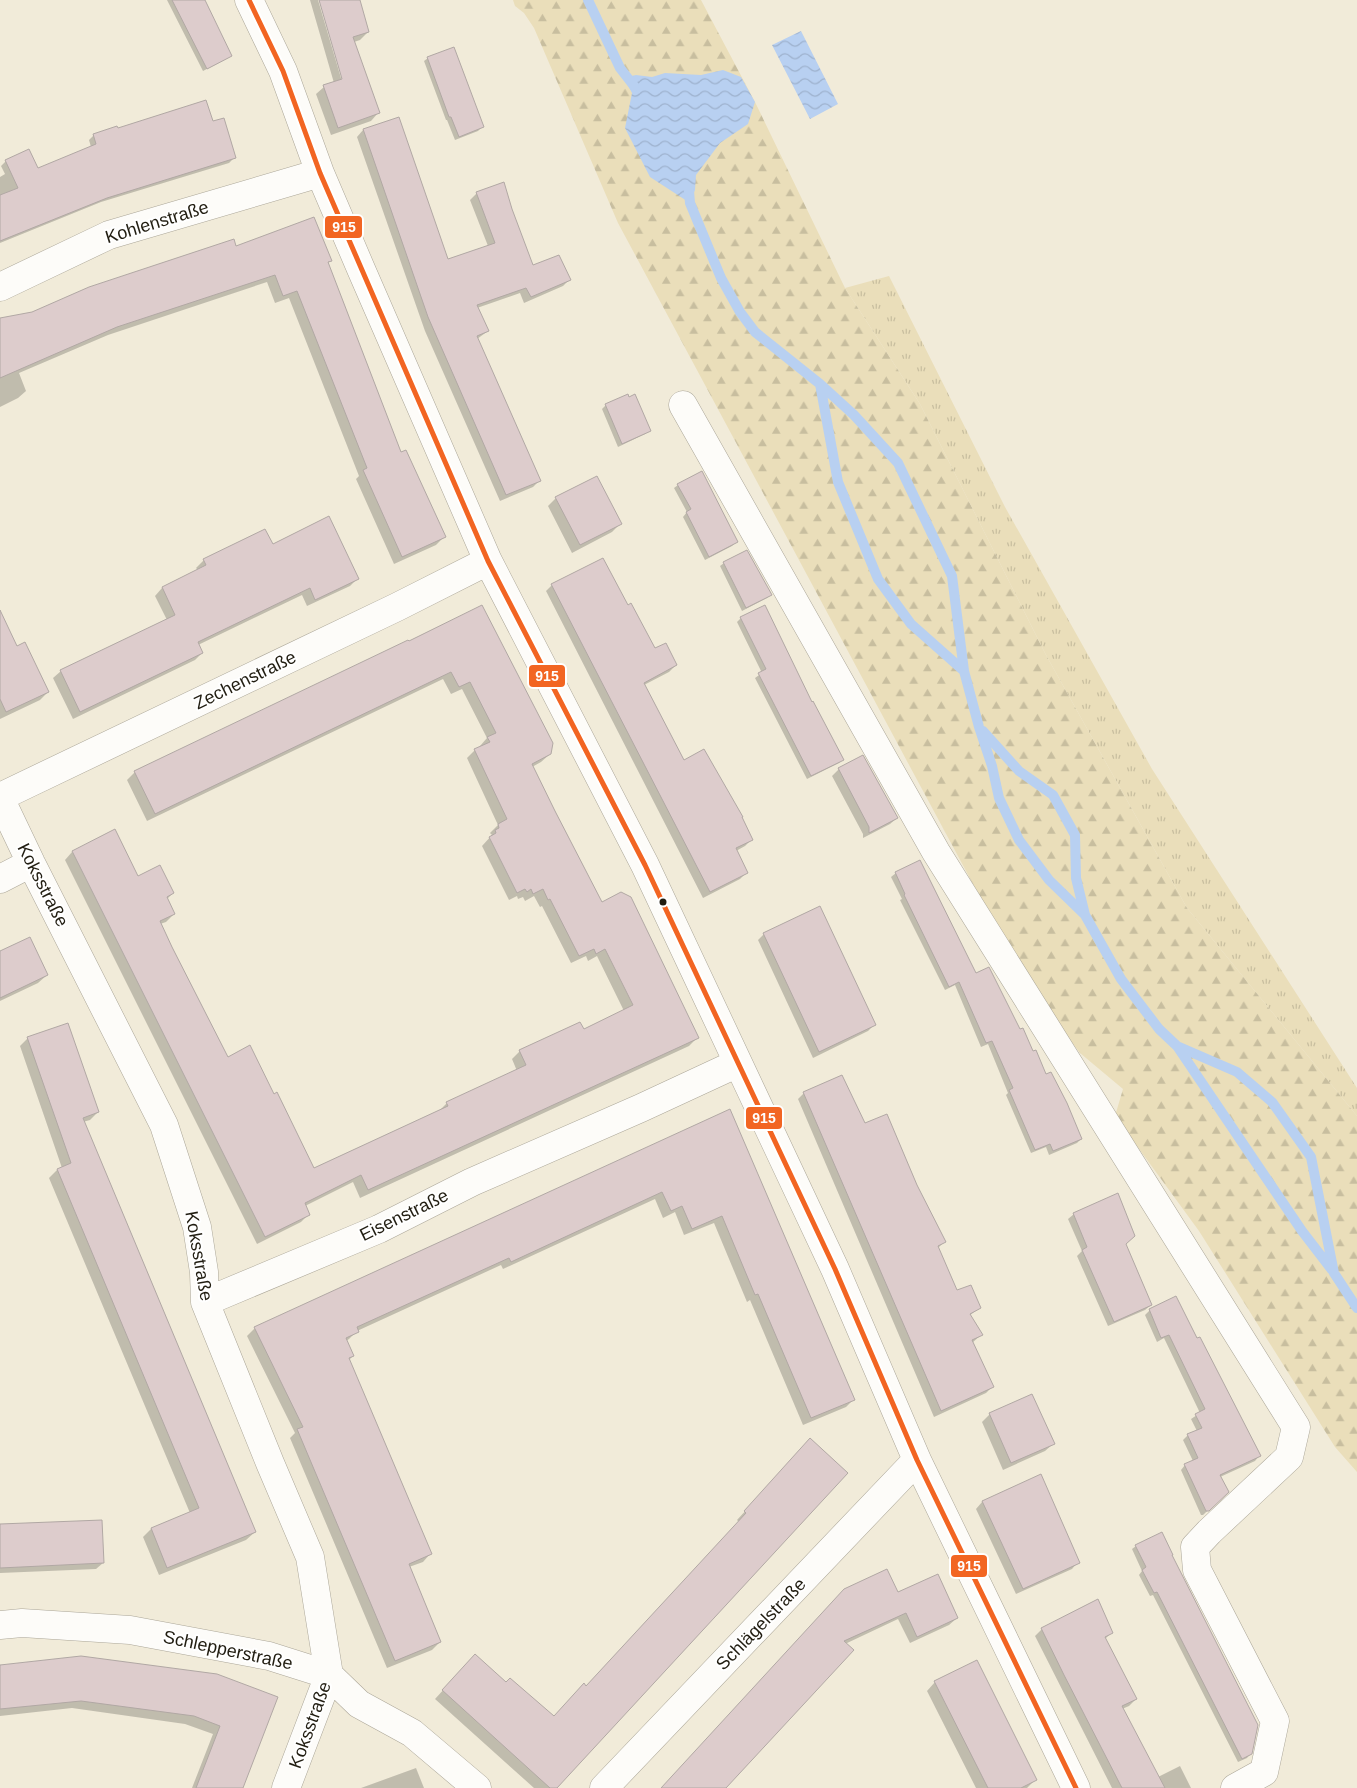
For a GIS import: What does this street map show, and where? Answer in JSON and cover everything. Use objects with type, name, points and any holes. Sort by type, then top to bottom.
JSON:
[{"type":"street","points":[[250,0],[283,71],[320,173],[488,561],[645,865],[835,1269],[917,1460],[1076,1788]]},
{"type":"street","name":"Kohlenstraße","points":[[0,286],[109,235],[320,173]]},
{"type":"street","points":[[683,405],[936,852],[1296,1427],[1289,1457],[1209,1532],[1196,1547],[1197,1570],[1275,1720],[1264,1772],[1235,1788]]},
{"type":"street","name":"Zechenstraße","points":[[0,798],[397,608],[488,561]]},
{"type":"street","name":"Koksstraße","points":[[0,798],[164,1125],[198,1227],[206,1302],[270,1464],[310,1557],[328,1675],[286,1788]]},
{"type":"street","points":[[0,879],[31,863]]},
{"type":"street","name":"Eisenstraße","points":[[206,1302],[379,1229],[472,1182],[738,1063]]},
{"type":"street","name":"Schlägelstraße","points":[[604,1788],[917,1460]]},
{"type":"street","name":"Schlepperstraße","points":[[0,1625],[22,1623],[130,1630],[269,1656],[328,1675],[360,1704],[412,1732],[477,1788]]},
{"type":"green space","points":[[513,0],[701,0],[755,102],[845,288],[920,404],[1046,655],[1187,908],[1357,1116],[1357,1472],[1335,1447],[1199,1231],[1115,1116],[1123,1089],[1080,1053],[1024,979],[618,223],[534,28],[524,13],[515,6]]},
{"type":"green space","points":[[889,276],[1005,507],[1152,769],[1357,1088],[1357,1116],[1187,908],[1046,655],[920,404],[845,288]]},
{"type":"water","points":[[801,31],[838,104],[810,119],[772,45]]},
{"type":"water","points":[[723,70],[741,77],[755,102],[748,124],[720,143],[696,175],[695,190],[690,203],[650,177],[625,128],[632,93],[626,82],[627,77],[636,75],[652,77],[665,73],[701,75]]},
{"type":"building","points":[[172,0],[205,0],[232,56],[207,69]]},
{"type":"building","points":[[319,0],[360,0],[369,32],[353,37],[380,113],[338,128],[323,85],[342,79]]},
{"type":"building","points":[[454,47],[484,127],[459,137],[451,117],[449,117],[427,57]]},
{"type":"building","points":[[206,100],[213,121],[224,118],[236,158],[107,198],[0,241],[0,195],[18,188],[5,160],[29,149],[38,168],[96,144],[93,134]]},
{"type":"building","points":[[399,117],[448,259],[495,243],[476,192],[504,182],[533,265],[559,255],[571,280],[531,297],[526,288],[477,305],[489,331],[477,336],[541,481],[506,495],[428,317],[363,129]]},
{"type":"building","points":[[314,217],[332,261],[328,262],[401,452],[406,450],[446,537],[402,557],[363,470],[367,468],[297,291],[283,296],[275,275],[117,327],[0,378],[0,318],[32,312],[89,287],[234,239],[236,246]]},
{"type":"building","points":[[628,394],[629,397],[635,394],[651,431],[622,444],[605,404]]},
{"type":"building","points":[[702,471],[738,542],[709,557],[686,512],[691,509],[677,484]]},
{"type":"building","points":[[597,476],[622,524],[580,545],[555,497]]},
{"type":"building","points":[[329,516],[359,579],[315,600],[310,588],[198,642],[203,653],[80,712],[60,670],[175,615],[162,587],[206,565],[203,559],[265,529],[273,544]]},
{"type":"building","points":[[747,550],[772,595],[746,608],[723,562]]},
{"type":"building","points":[[603,558],[628,605],[631,603],[655,648],[666,643],[677,665],[644,683],[684,760],[704,749],[743,817],[753,840],[736,848],[748,873],[710,892],[551,584]]},
{"type":"building","points":[[482,605],[553,743],[551,754],[532,764],[555,811],[602,902],[621,892],[631,897],[699,1038],[368,1190],[361,1175],[305,1203],[310,1215],[265,1237],[72,851],[115,829],[138,876],[160,865],[174,893],[167,897],[175,914],[160,921],[172,947],[228,1057],[250,1045],[274,1094],[277,1092],[314,1168],[448,1106],[446,1102],[526,1065],[519,1050],[580,1022],[584,1029],[633,1005],[605,949],[596,954],[594,949],[579,956],[543,889],[533,894],[531,889],[527,892],[525,889],[517,893],[489,837],[496,833],[495,830],[499,828],[498,824],[507,819],[474,749],[490,742],[487,737],[496,733],[470,682],[459,687],[451,672],[155,814],[134,771]]},
{"type":"building","points":[[765,605],[812,702],[844,760],[811,776],[758,673],[766,669],[740,617]]},
{"type":"building","points":[[0,610],[17,646],[25,642],[49,692],[6,712],[0,699]]},
{"type":"building","points":[[863,755],[898,818],[869,833],[869,827],[838,768]]},
{"type":"building","points":[[920,860],[976,973],[989,967],[1020,1029],[1023,1028],[1033,1051],[1036,1050],[1046,1074],[1051,1072],[1067,1103],[1082,1139],[1053,1151],[1050,1144],[1035,1150],[1009,1090],[1013,1088],[992,1041],[986,1043],[959,982],[949,987],[904,895],[895,872]]},
{"type":"building","points":[[820,906],[876,1025],[819,1052],[763,933]]},
{"type":"building","points":[[30,937],[48,975],[0,998],[0,951]]},
{"type":"building","points":[[68,1023],[99,1112],[83,1118],[256,1532],[167,1568],[151,1528],[199,1508],[57,1169],[71,1163],[27,1037]]},
{"type":"building","points":[[842,1075],[865,1123],[887,1114],[917,1185],[946,1242],[938,1246],[957,1290],[971,1285],[981,1308],[970,1314],[983,1335],[972,1340],[994,1387],[941,1411],[803,1092]]},
{"type":"building","points":[[730,1109],[855,1400],[811,1418],[758,1294],[755,1295],[722,1216],[692,1229],[682,1206],[671,1211],[662,1192],[511,1262],[509,1258],[357,1327],[359,1332],[346,1338],[354,1356],[349,1358],[432,1554],[409,1564],[441,1642],[395,1661],[297,1429],[303,1427],[254,1327]]},
{"type":"building","points":[[1118,1193],[1135,1236],[1126,1244],[1152,1305],[1114,1322],[1082,1250],[1087,1247],[1073,1213]]},
{"type":"building","points":[[1176,1296],[1197,1338],[1200,1337],[1261,1456],[1220,1475],[1229,1492],[1209,1511],[1206,1511],[1184,1464],[1198,1458],[1187,1434],[1202,1428],[1195,1414],[1205,1409],[1169,1335],[1161,1338],[1149,1309]]},
{"type":"building","points":[[1032,1394],[1055,1444],[1011,1463],[989,1413]]},
{"type":"building","points":[[810,1438],[848,1473],[557,1788],[550,1788],[442,1690],[475,1654],[506,1682],[510,1678],[554,1716],[584,1683],[586,1686],[746,1513],[744,1511]]},
{"type":"building","points":[[1041,1474],[1080,1563],[1023,1589],[982,1501]]},
{"type":"building","points":[[102,1520],[104,1563],[0,1568],[0,1524]]},
{"type":"building","points":[[1162,1532],[1258,1725],[1252,1754],[1242,1759],[1157,1592],[1154,1593],[1142,1570],[1146,1567],[1135,1545]]},
{"type":"building","points":[[887,1569],[898,1592],[938,1574],[958,1618],[917,1637],[906,1613],[844,1641],[854,1650],[726,1788],[661,1788],[844,1589]]},
{"type":"building","points":[[1098,1599],[1113,1633],[1105,1637],[1137,1699],[1122,1706],[1165,1788],[1122,1788],[1041,1628]]},
{"type":"building","points":[[81,1656],[217,1674],[278,1697],[243,1788],[196,1788],[220,1726],[194,1716],[81,1701],[0,1709],[0,1665]]},
{"type":"building","points":[[977,1660],[1037,1780],[1021,1788],[988,1788],[934,1681]]},
{"type":"waterway","points":[[588,0],[620,68],[634,86]]},
{"type":"waterway","points":[[689,191],[690,203],[721,278],[740,312],[755,332],[820,384],[854,415],[898,463],[952,576],[964,671],[992,766],[999,798],[1019,840],[1049,880],[1085,915]]},
{"type":"waterway","points":[[820,384],[838,482],[878,579],[911,624],[964,671]]},
{"type":"waterway","points":[[983,731],[1019,771],[1053,795],[1075,835],[1076,878],[1085,915],[1121,979],[1159,1029],[1177,1046],[1237,1072],[1272,1102],[1311,1157],[1334,1273],[1357,1308]]},
{"type":"waterway","points":[[1177,1046],[1302,1231],[1332,1270]]},
{"type":"transit line","name":"915","points":[[249,0],[283,71],[320,173],[488,561],[645,865],[835,1269],[917,1460],[1076,1788]]}]
